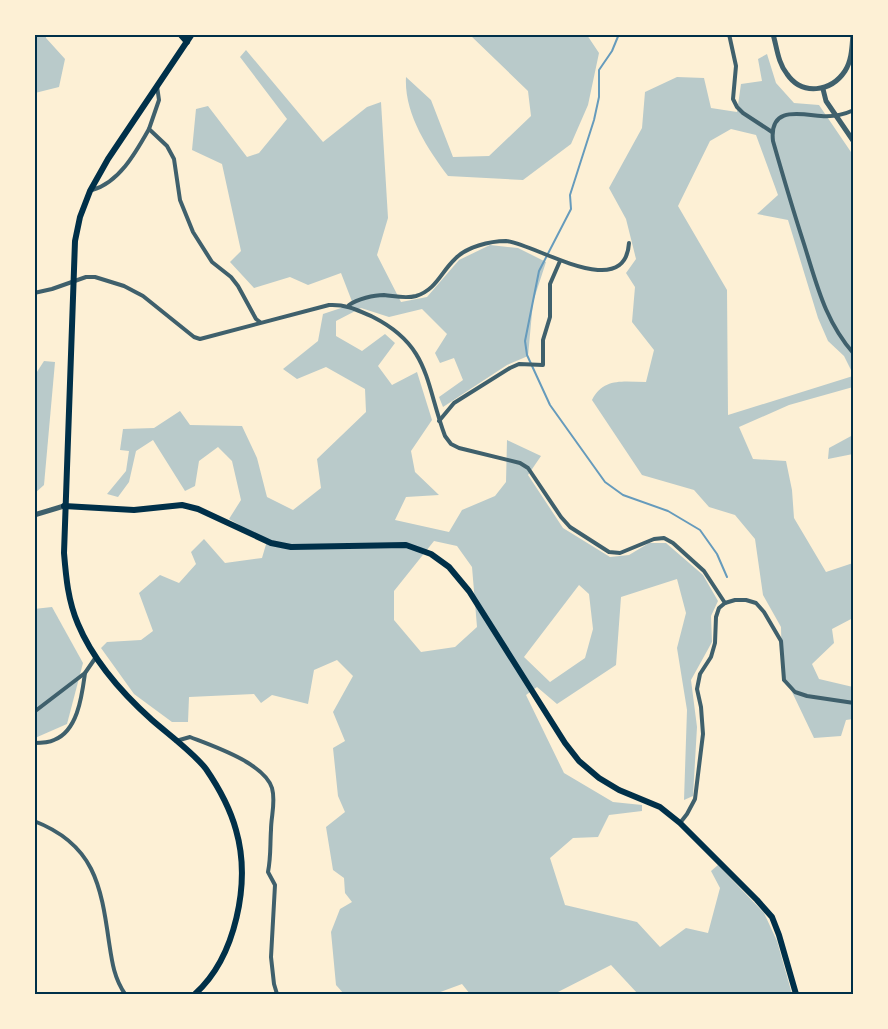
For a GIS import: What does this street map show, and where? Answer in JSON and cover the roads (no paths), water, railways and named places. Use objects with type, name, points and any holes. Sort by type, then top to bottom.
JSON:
[{"type":"main road","points":[[180,34],[187,42]]},
{"type":"main road","points":[[192,34],[108,159],[90,191],[80,216],[75,241],[73,282],[64,553],[66,583],[78,624],[97,657],[131,701],[204,767],[224,796],[237,831],[242,875],[237,918],[223,958],[202,988],[195,994]]},
{"type":"main road","points":[[64,506],[134,510],[182,505],[198,509],[271,543],[291,547],[406,545],[431,554],[449,567],[469,591],[565,743],[579,761],[619,790],[660,807],[680,823],[772,917],[796,994]]},
{"type":"street","points":[[729,34],[736,66],[734,99],[737,106],[742,113],[772,132]]},
{"type":"street","points":[[773,34],[779,61],[787,75],[797,84],[811,90],[823,89],[836,81],[846,70],[851,55],[853,34]]},
{"type":"street","points":[[90,191],[103,187],[122,169],[140,146],[149,129],[159,100],[157,86]]},
{"type":"street","points":[[823,89],[826,101],[854,142]]},
{"type":"street","points":[[854,110],[835,116],[790,113],[776,122],[772,132],[791,204],[826,311],[839,337],[854,354]]},
{"type":"street","points":[[848,113],[854,115]]},
{"type":"street","points":[[149,129],[167,146],[174,159],[180,200],[193,232],[212,262],[231,277],[238,286],[256,319],[260,322]]},
{"type":"street","points":[[34,293],[86,277],[95,277],[124,286],[143,296],[194,337],[201,339],[329,305],[349,305],[381,295],[414,297],[433,287],[454,259],[462,253],[493,241],[514,242],[578,267],[603,270],[616,266],[625,259],[629,243]]},
{"type":"street","points":[[439,421],[454,403],[510,368],[519,364],[543,365],[543,340],[550,316],[550,284],[559,260]]},
{"type":"street","points":[[349,305],[392,328],[414,350],[421,362],[439,421],[451,444],[520,463],[528,468],[570,527],[609,552],[620,553],[654,539],[664,538],[704,571],[725,603]]},
{"type":"street","points":[[34,515],[64,506]]},
{"type":"street","points":[[680,823],[695,799],[703,734],[697,689],[700,674],[711,657],[715,643],[716,617],[719,608],[725,603],[746,600],[756,603],[764,612],[781,641],[784,680],[795,692],[854,703]]},
{"type":"street","points":[[34,712],[86,673],[97,657]]},
{"type":"street","points":[[34,744],[52,741],[61,736],[69,726],[80,705],[86,673]]},
{"type":"street","points":[[176,742],[190,737],[214,746],[262,773],[272,789],[272,854],[268,872],[275,885],[271,957],[277,994]]},
{"type":"street","points":[[34,821],[49,827],[73,843],[86,857],[95,877],[105,917],[114,973],[126,994]]},
{"type":"waterway","points":[[619,34],[612,51],[599,70],[599,97],[570,195],[571,209],[539,271],[525,341],[527,355],[550,405],[605,482],[623,495],[668,511],[700,530],[717,554],[727,577]]}]
